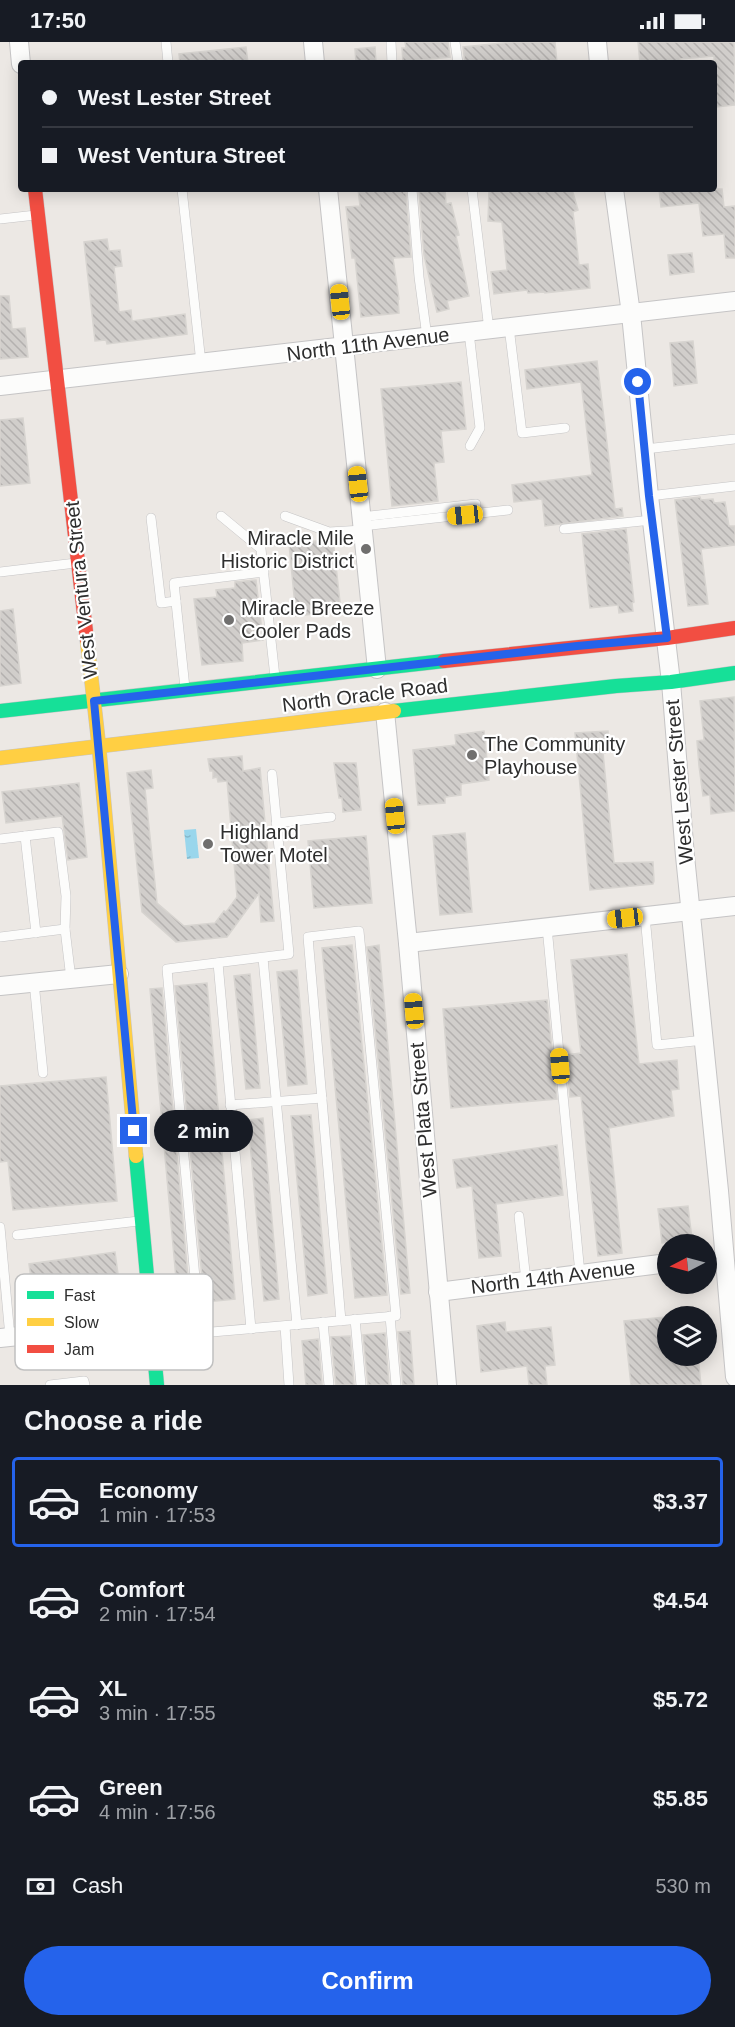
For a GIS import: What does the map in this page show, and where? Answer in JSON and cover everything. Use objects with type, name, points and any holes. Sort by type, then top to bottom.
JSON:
[{"type":"main road","name":"West Ventura Street","points":[[36,192],[99,747],[147,1274]]},
{"type":"main road","name":"North Oracle Road","points":[[0,711],[577,646],[667,638],[735,628]]},
{"type":"main road","name":"North Oracle Road","points":[[0,758],[735,673]]},
{"type":"main road","name":"West Ventura Street","points":[[156,1370],[157,1385]]},
{"type":"street","points":[[18,42],[20,60]]},
{"type":"street","points":[[312,42],[315,60]]},
{"type":"street","points":[[597,42],[599,60]]},
{"type":"street","points":[[328,192],[377,669]]},
{"type":"street","name":"West Lester Street","points":[[614,192],[631,314],[649,496],[667,638],[690,911],[719,1191],[722,1256],[735,1377]]},
{"type":"street","name":"North 11th Avenue","points":[[0,386],[735,302]]},
{"type":"street","name":"West Plata Street","points":[[385,712],[447,1385]]},
{"type":"street","points":[[408,943],[735,906]]},
{"type":"street","points":[[0,986],[119,974]]},
{"type":"street","name":"North 14th Avenue","points":[[438,1292],[657,1264]]},
{"type":"lane","points":[[166,42],[168,60]]},
{"type":"lane","points":[[391,42],[392,60]]},
{"type":"lane","points":[[455,42],[458,60]]},
{"type":"lane","points":[[182,192],[201,363]]},
{"type":"lane","points":[[412,192],[419,277],[427,337]]},
{"type":"lane","points":[[472,192],[489,330]]},
{"type":"lane","points":[[0,219],[39,215]]},
{"type":"lane","points":[[509,327],[522,433],[565,428]]},
{"type":"lane","points":[[469,332],[480,428],[470,446]]},
{"type":"lane","points":[[645,449],[735,439]]},
{"type":"lane","points":[[649,496],[735,486]]},
{"type":"lane","points":[[285,516],[330,532],[362,524],[476,504]]},
{"type":"lane","points":[[362,524],[508,510]]},
{"type":"lane","points":[[221,516],[261,549],[275,680]]},
{"type":"lane","points":[[151,518],[161,603],[176,601]]},
{"type":"lane","points":[[564,529],[652,520]]},
{"type":"lane","points":[[0,572],[78,563]]},
{"type":"lane","points":[[186,690],[174,583],[264,572]]},
{"type":"lane","points":[[195,1274],[167,969],[289,954],[272,774]]},
{"type":"lane","points":[[276,823],[331,818]]},
{"type":"lane","points":[[0,839],[58,832],[66,896],[65,929],[71,979]]},
{"type":"lane","points":[[25,836],[36,933]]},
{"type":"lane","points":[[645,916],[657,1045],[704,1040]]},
{"type":"lane","points":[[547,927],[580,1274]]},
{"type":"lane","points":[[0,937],[65,929]]},
{"type":"lane","points":[[213,1333],[396,1316],[359,931],[288,939]]},
{"type":"lane","points":[[308,937],[341,1321]]},
{"type":"lane","points":[[263,957],[297,1325]]},
{"type":"lane","points":[[218,963],[251,1329]]},
{"type":"lane","points":[[34,982],[43,1073]]},
{"type":"lane","points":[[231,1105],[322,1098]]},
{"type":"lane","points":[[519,1216],[526,1281]]},
{"type":"lane","points":[[17,1236],[142,1221]]},
{"type":"lane","points":[[0,1227],[5,1338]]},
{"type":"lane","points":[[390,1316],[396,1385]]},
{"type":"lane","points":[[355,1319],[361,1385]]},
{"type":"lane","points":[[323,1322],[329,1385]]},
{"type":"lane","points":[[285,1326],[289,1385]]},
{"type":"lane","points":[[50,1385],[84,1381],[85,1385]]},
{"type":"water","points":[[196,829],[199,858],[187,859],[184,830]]},
{"type":"building","points":[[405,42],[448,42],[450,57],[403,60],[402,48],[406,48]]},
{"type":"building","points":[[512,42],[555,42],[557,60],[465,60],[463,47]]},
{"type":"building","points":[[638,42],[734,42],[735,105],[717,107],[717,60],[714,60],[714,56],[680,60],[640,60]]},
{"type":"building","points":[[246,47],[248,60],[180,60],[179,54]]},
{"type":"building","points":[[375,47],[376,60],[356,60],[355,49]]},
{"type":"building","points":[[717,189],[722,189],[724,207],[735,206],[735,258],[726,258],[724,234],[703,236],[699,203],[661,207],[659,192],[717,192]]},
{"type":"building","points":[[358,192],[406,193],[411,257],[393,258],[399,313],[361,317],[355,258],[352,258],[346,207],[360,206]]},
{"type":"building","points":[[419,192],[445,192],[446,204],[451,203],[459,235],[456,236],[469,296],[447,301],[449,309],[437,312],[424,255]]},
{"type":"building","points":[[489,192],[573,192],[578,210],[573,212],[579,265],[588,264],[590,288],[545,293],[528,293],[527,290],[494,294],[491,272],[507,270],[502,222],[488,221]]},
{"type":"building","points":[[107,239],[109,251],[120,250],[122,266],[114,267],[119,312],[131,310],[132,321],[185,314],[187,334],[107,344],[106,340],[95,341],[84,242]]},
{"type":"building","points":[[692,253],[694,272],[670,275],[668,255]]},
{"type":"building","points":[[0,296],[9,296],[12,329],[25,328],[28,357],[0,359]]},
{"type":"building","points":[[693,341],[697,383],[674,386],[670,343]]},
{"type":"building","points":[[597,361],[615,509],[622,508],[623,516],[545,526],[542,499],[514,502],[512,485],[592,475],[581,382],[527,389],[525,370]]},
{"type":"building","points":[[461,382],[466,429],[441,431],[444,462],[434,463],[438,501],[392,506],[381,389]]},
{"type":"building","points":[[23,418],[30,483],[0,486],[0,420]]},
{"type":"building","points":[[700,497],[701,500],[713,499],[714,503],[725,502],[729,526],[735,526],[735,545],[701,549],[708,604],[688,606],[675,500]]},
{"type":"building","points":[[626,529],[633,611],[619,613],[618,605],[590,608],[582,534]]},
{"type":"building","points":[[333,539],[341,611],[296,616],[289,544]]},
{"type":"building","name":"Miracle Breeze Cooler Pads","points":[[256,580],[263,640],[242,643],[243,661],[202,665],[194,599],[217,597],[216,590],[235,588],[235,582]]},
{"type":"building","points":[[13,609],[21,683],[0,686],[0,611]]},
{"type":"building","points":[[734,697],[735,811],[711,814],[710,795],[703,796],[699,766],[697,741],[704,740],[700,701]]},
{"type":"building","points":[[484,731],[489,780],[461,784],[461,795],[445,797],[445,803],[418,805],[413,750],[456,745],[455,735]]},
{"type":"building","points":[[608,731],[610,752],[603,753],[614,863],[653,862],[654,881],[653,884],[590,890],[575,733]]},
{"type":"building","points":[[242,756],[243,771],[260,768],[274,921],[261,922],[259,893],[227,937],[176,942],[142,912],[127,773],[151,770],[153,788],[145,789],[157,903],[184,926],[215,923],[237,897],[227,781],[218,782],[217,777],[213,778],[208,759]]},
{"type":"building","points":[[334,763],[356,763],[361,810],[343,812]]},
{"type":"building","points":[[79,783],[87,857],[68,860],[62,816],[6,823],[2,792]]},
{"type":"building","points":[[465,833],[472,912],[440,915],[433,836]]},
{"type":"building","points":[[366,836],[372,903],[314,908],[308,841]]},
{"type":"building","points":[[352,945],[387,1295],[355,1298],[322,948]]},
{"type":"building","points":[[379,945],[410,1293],[401,1294],[367,947]]},
{"type":"building","points":[[627,954],[639,1064],[677,1060],[679,1089],[671,1090],[674,1116],[609,1128],[622,1253],[598,1256],[581,1096],[570,1097],[566,1055],[581,1053],[571,960]]},
{"type":"building","points":[[297,970],[307,1084],[288,1086],[277,972]]},
{"type":"building","points":[[250,974],[260,1088],[246,1089],[234,976]]},
{"type":"building","points":[[207,983],[235,1299],[213,1301],[213,1274],[202,1274],[175,986]]},
{"type":"building","points":[[162,988],[188,1274],[176,1274],[150,989]]},
{"type":"building","points":[[547,1000],[557,1099],[451,1108],[443,1009]]},
{"type":"building","points":[[106,1077],[117,1201],[13,1210],[8,1161],[0,1162],[0,1086]]},
{"type":"building","points":[[311,1115],[327,1293],[308,1296],[291,1116]]},
{"type":"building","points":[[263,1118],[279,1299],[264,1301],[248,1120]]},
{"type":"building","points":[[557,1145],[563,1195],[496,1204],[501,1256],[479,1258],[472,1186],[457,1188],[453,1160]]},
{"type":"building","points":[[688,1206],[691,1234],[661,1234],[658,1209]]},
{"type":"building","points":[[115,1252],[118,1274],[30,1274],[29,1264]]},
{"type":"building","points":[[657,1318],[657,1366],[699,1366],[701,1385],[631,1385],[624,1321]]},
{"type":"building","points":[[505,1322],[506,1332],[551,1327],[555,1365],[545,1366],[547,1385],[529,1385],[527,1366],[481,1372],[477,1326]]},
{"type":"building","points":[[410,1331],[414,1385],[403,1385],[398,1332]]},
{"type":"building","points":[[385,1333],[389,1385],[368,1385],[363,1335]]},
{"type":"building","points":[[350,1336],[354,1385],[336,1385],[331,1337]]},
{"type":"building","points":[[318,1339],[322,1385],[306,1385],[302,1341]]},
{"type":"traffic: fast","points":[[0,711],[444,661]]},
{"type":"traffic: fast","points":[[394,711],[671,682],[735,673]]},
{"type":"traffic: fast","points":[[136,1156],[147,1274]]},
{"type":"traffic: fast","points":[[156,1370],[157,1385]]},
{"type":"traffic: slow","points":[[87,640],[99,747],[136,1156]]},
{"type":"traffic: slow","points":[[0,758],[394,711]]},
{"type":"traffic: jam","points":[[35,192],[87,640]]},
{"type":"traffic: jam","points":[[444,661],[667,638],[735,628]]},
{"type":"place","name":"Miracle Mile Historic District","points":[[366,549]]},
{"type":"place","name":"Miracle Breeze Cooler Pads","points":[[229,620]]},
{"type":"place","name":"The Community Playhouse","points":[[472,755]]},
{"type":"place","name":"Highland Tower Motel","points":[[208,844]]},
{"type":"route","points":[[134,1131],[94,701],[577,646],[667,638],[649,496],[638,382]]}]
